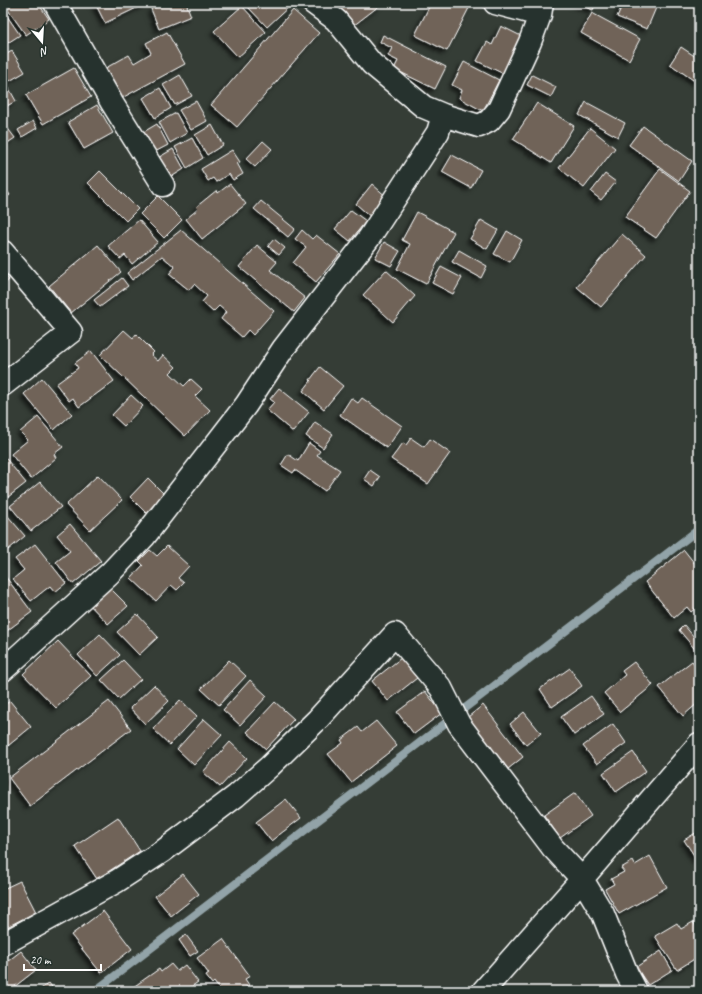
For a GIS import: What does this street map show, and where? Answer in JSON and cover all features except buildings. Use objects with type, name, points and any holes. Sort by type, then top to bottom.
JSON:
[{"type":"street","points":[[55,3],[112,103],[163,186]]},
{"type":"street","points":[[313,3],[336,20],[372,64],[424,107],[443,115],[479,126],[489,121],[499,109],[530,42],[541,9],[495,3]]},
{"type":"street","points":[[3,670],[110,573],[144,537],[246,405],[283,349],[369,238],[438,132],[443,115]]},
{"type":"street","points":[[3,252],[71,332],[3,385]]},
{"type":"street","points":[[3,944],[130,873],[163,851],[236,796],[270,766],[318,718],[395,634],[441,688],[459,724],[553,848],[582,879],[603,914],[627,974],[636,991]]},
{"type":"street","points":[[483,991],[699,744]]},
{"type":"waterway","points":[[95,991],[699,529]]}]
